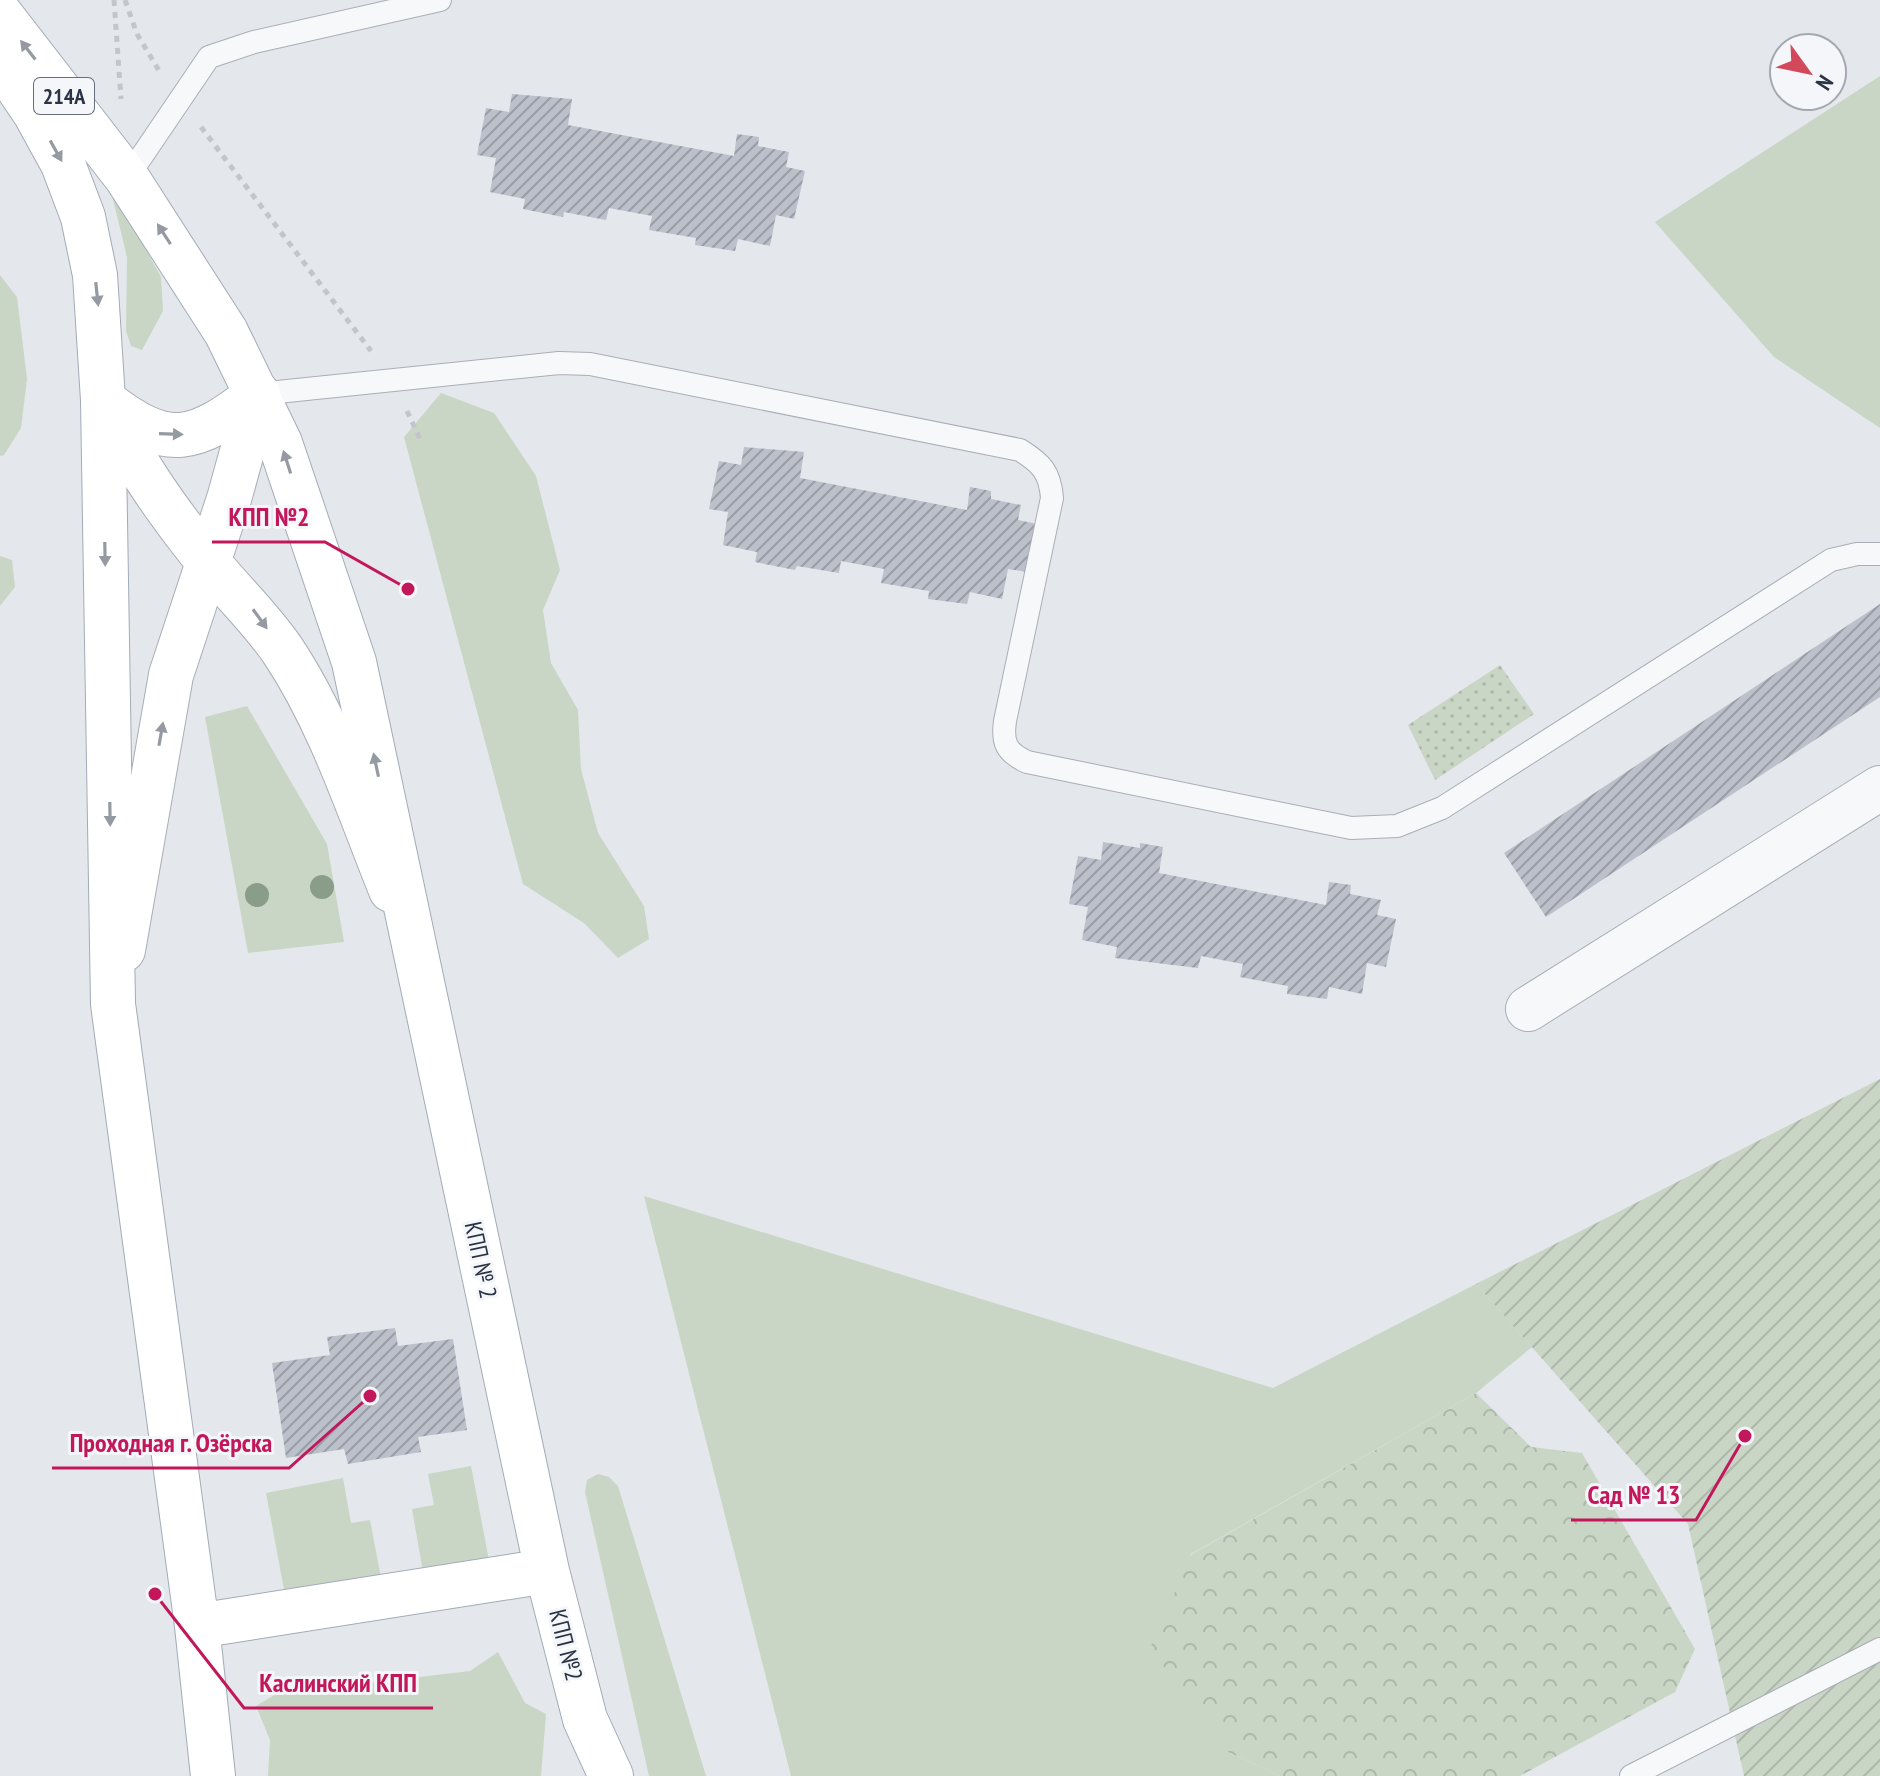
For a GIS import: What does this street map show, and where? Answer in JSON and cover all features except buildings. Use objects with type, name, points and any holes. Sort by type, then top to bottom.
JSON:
[{"type":"main road","name":"214А","points":[[0,14],[127,178]]},
{"type":"main road","points":[[0,61],[35,113],[63,164],[83,217],[98,306],[103,400],[113,1004],[197,1626],[213,1776]]},
{"type":"main road","points":[[127,178],[226,332],[280,443],[354,662],[416,950]]},
{"type":"main road","points":[[103,400],[142,427],[178,436],[204,431],[258,394]]},
{"type":"main road","points":[[113,1004],[171,675],[229,499],[258,394]]},
{"type":"main road","points":[[103,400],[128,454],[207,561],[249,604],[276,641],[324,726],[416,950]]},
{"type":"main road","name":"КПП № 2","points":[[416,950],[547,1571]]},
{"type":"main road","points":[[197,1626],[547,1571]]},
{"type":"main road","name":"КПП №2","points":[[547,1571],[585,1719]]},
{"type":"main road","points":[[585,1719],[588,1776]]},
{"type":"main road","points":[[585,1719],[611,1776]]},
{"type":"street","points":[[1528,1009],[1880,788]]},
{"type":"lane","points":[[127,178],[209,57],[226,49],[440,0]]},
{"type":"lane","points":[[258,394],[559,363],[590,364],[1020,450],[1038,461],[1050,478],[1052,498],[1005,721],[1003,741],[1011,754],[1027,762],[1351,828],[1397,826],[1442,808],[1831,560],[1857,554],[1880,554]]},
{"type":"lane","points":[[1631,1776],[1880,1649]]},
{"type":"path","points":[[114,0],[122,104]]},
{"type":"path","points":[[125,0],[151,62],[394,382],[420,439]]},
{"type":"green space","points":[[1880,76],[1880,428],[1774,357],[1655,222],[1825,112],[1848,112],[1848,97]]},
{"type":"green space","points":[[109,183],[161,277],[163,311],[142,350],[131,346],[126,331],[127,257]]},
{"type":"green space","points":[[0,275],[17,297],[27,379],[21,428],[4,455],[0,456]]},
{"type":"green space","points":[[441,393],[494,413],[536,476],[560,570],[543,610],[551,663],[578,710],[581,769],[598,833],[644,906],[649,939],[618,958],[584,923],[523,884],[404,437]]},
{"type":"green space","points":[[0,556],[12,560],[15,587],[0,606]]},
{"type":"green space","points":[[1500,665],[1534,714],[1435,780],[1408,725]]},
{"type":"green space","points":[[247,706],[327,844],[344,942],[248,953],[205,717]]},
{"type":"green space","points":[[1880,1079],[1880,1776],[1744,1776],[1688,1524],[1476,1284]]},
{"type":"green space","points":[[644,1196],[1273,1388],[1476,1284],[1532,1347],[1476,1393],[1191,1554],[1228,1752],[1280,1776],[791,1776]]},
{"type":"green space","points":[[1476,1393],[1531,1447],[1582,1453],[1695,1649],[1675,1692],[1520,1776],[1280,1776],[1228,1752],[1150,1648],[1192,1554]]},
{"type":"green space","points":[[471,1466],[489,1560],[423,1572],[412,1509],[434,1505],[428,1474]]},
{"type":"green space","points":[[598,1474],[609,1477],[618,1486],[706,1776],[649,1776],[585,1492],[587,1480]]},
{"type":"green space","points":[[343,1478],[351,1523],[370,1520],[381,1578],[285,1595],[266,1493]]},
{"type":"green space","points":[[498,1652],[525,1703],[546,1714],[541,1776],[268,1776],[270,1740],[256,1706],[276,1694],[470,1671]]},
{"type":"place","name":"КПП №2","points":[[408,589]]},
{"type":"place","name":"Проходная г. Озёрска","points":[[370,1396]]},
{"type":"place","name":"Сад № 13","points":[[1745,1436]]},
{"type":"place","name":"Каслинский КПП","points":[[155,1594]]}]
